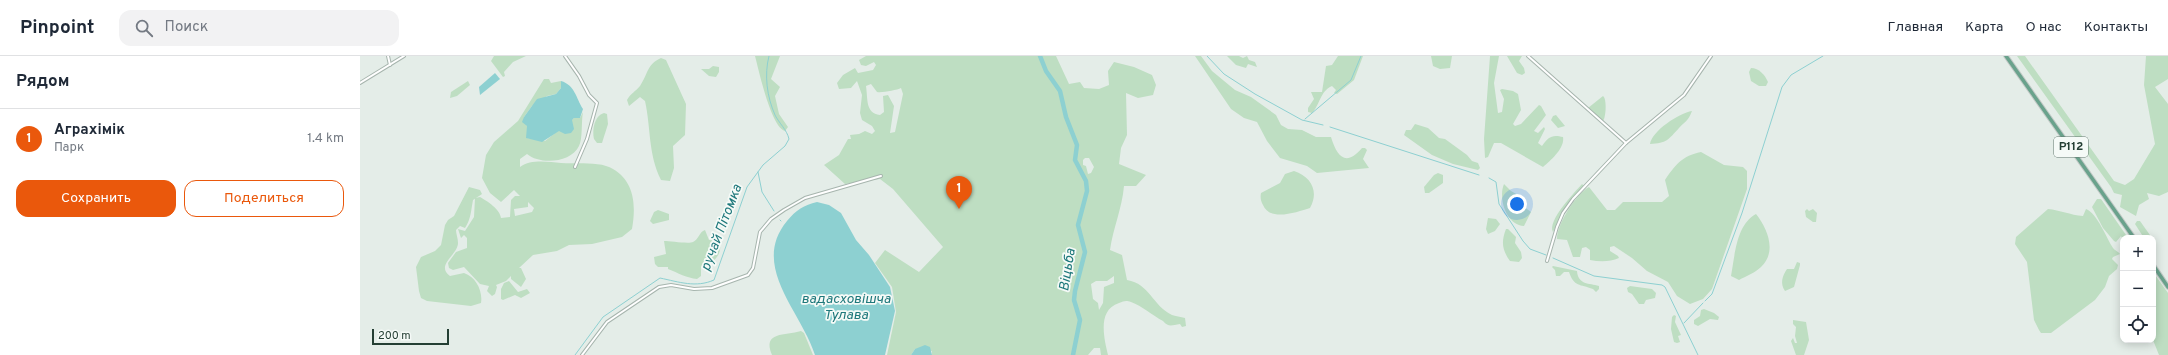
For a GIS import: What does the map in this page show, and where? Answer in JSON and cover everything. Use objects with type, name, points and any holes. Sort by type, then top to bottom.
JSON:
[{"type":"main road","name":"Р112","points":[[2006,56],[2132,235]]},
{"type":"main road","points":[[2156,269],[2168,287]]},
{"type":"street","points":[[388,56],[390,65]]},
{"type":"street","points":[[360,83],[404,56]]},
{"type":"street","points":[[565,56],[579,76],[589,95],[596,103],[587,139],[575,167]]},
{"type":"street","points":[[1528,56],[1626,143]]},
{"type":"street","points":[[1547,262],[1557,227],[1563,213],[1573,199],[1626,143],[1684,95],[1711,56]]},
{"type":"street","points":[[582,355],[606,322],[659,287],[671,285],[694,289],[712,288],[748,275],[753,268],[760,232],[771,219],[784,210],[805,198],[881,176]]},
{"type":"green space","points":[[494,56],[526,56],[513,62],[504,72],[505,76],[503,77],[491,61]]},
{"type":"green space","points":[[755,56],[780,56],[771,79],[780,87],[775,96],[779,114],[788,127],[785,131],[775,120],[770,109]]},
{"type":"green space","points":[[866,56],[1056,56],[1069,84],[1080,82],[1084,88],[1099,89],[1109,85],[1108,71],[1114,62],[1134,67],[1152,75],[1156,85],[1153,95],[1138,98],[1126,93],[1127,135],[1121,148],[1119,164],[1146,175],[1136,186],[1124,186],[1110,250],[1122,255],[1127,280],[1135,282],[1146,290],[1165,311],[1172,315],[1185,318],[1186,326],[1182,327],[1180,324],[1171,326],[1167,325],[1139,306],[1129,301],[1125,301],[1112,307],[1107,312],[1105,318],[1104,333],[1108,355],[1101,355],[1100,348],[1094,348],[1088,355],[932,355],[932,351],[915,349],[911,355],[887,355],[896,312],[892,287],[875,263],[885,250],[919,272],[943,247],[893,189],[880,179],[845,184],[824,165],[839,155],[848,139],[851,139],[850,135],[859,134],[865,131],[872,134],[875,131],[872,126],[862,120],[860,113],[862,95],[857,81],[851,88],[839,89],[837,83],[843,75],[855,68],[858,73],[873,70],[876,65],[874,62],[866,66],[861,65],[859,60]],"holes":[[[871,84],[877,92],[901,88],[903,94],[895,132],[890,133],[894,106],[888,95],[883,96],[884,112],[880,115],[875,114],[868,105],[866,86]],[[1085,158],[1089,158],[1094,167],[1091,173],[1088,174],[1086,166],[1083,165],[1083,160]],[[1114,276],[1114,283],[1104,287],[1103,303],[1099,310],[1098,303],[1093,299],[1091,284],[1096,281],[1107,281]]]},
{"type":"green space","points":[[1195,56],[1201,56],[1212,71],[1235,90],[1251,97],[1276,115],[1281,125],[1288,129],[1302,130],[1316,137],[1331,137],[1339,154],[1347,158],[1356,154],[1362,148],[1365,148],[1367,150],[1363,159],[1369,168],[1317,173],[1307,166],[1280,158],[1267,141],[1257,122],[1244,118],[1231,109]]},
{"type":"green space","points":[[1227,56],[1239,56],[1243,58],[1247,56],[1249,60],[1255,62],[1257,67],[1248,64],[1246,68],[1236,65]]},
{"type":"green space","points":[[1338,56],[1363,56],[1354,80],[1337,94],[1334,93],[1336,90],[1332,86],[1328,88],[1315,110],[1312,113],[1308,112],[1308,108],[1314,99],[1311,92],[1322,92],[1326,66],[1332,65]]},
{"type":"green space","points":[[1431,56],[1452,56],[1450,68],[1440,69],[1433,66]]},
{"type":"green space","points":[[1490,56],[1499,56],[1494,83],[1498,113],[1502,112],[1504,99],[1500,90],[1513,91],[1518,94],[1521,110],[1513,124],[1515,126],[1521,124],[1539,105],[1546,115],[1534,131],[1538,133],[1544,127],[1545,129],[1538,143],[1542,146],[1546,140],[1553,136],[1563,137],[1560,149],[1543,167],[1501,143],[1494,143],[1488,157],[1485,158],[1484,139]]},
{"type":"green space","points":[[1507,56],[1522,56],[1519,61],[1524,68],[1525,73],[1522,75],[1517,73]]},
{"type":"green space","points":[[2017,56],[2025,56],[2114,181],[2125,185],[2134,179],[2155,144],[2144,85],[2146,56],[2168,56],[2168,79],[2155,87],[2168,104],[2168,192],[2159,196],[2147,193],[2149,199],[2139,205],[2136,216],[2120,207],[2122,195],[2114,193]]},
{"type":"green space","points":[[661,58],[666,60],[686,104],[685,135],[673,146],[674,168],[670,181],[661,180],[657,170],[652,151],[645,101],[640,97],[629,106],[627,100],[640,86],[650,66],[656,60]]},
{"type":"green space","points":[[713,66],[719,67],[719,72],[716,77],[709,76],[701,69],[709,69]]},
{"type":"green space","points":[[1751,68],[1757,69],[1763,74],[1768,82],[1766,86],[1759,86],[1751,81],[1749,72]]},
{"type":"green space","points":[[544,79],[549,79],[551,83],[561,81],[561,88],[556,94],[547,96],[532,106],[524,117],[527,126],[527,138],[545,141],[574,118],[580,118],[583,112],[579,146],[575,152],[562,159],[547,161],[539,160],[527,154],[520,159],[520,167],[524,164],[534,162],[595,164],[608,166],[620,174],[630,188],[634,203],[632,229],[622,237],[592,244],[569,245],[557,251],[533,255],[519,268],[521,268],[526,279],[521,287],[511,279],[511,276],[506,281],[496,285],[497,287],[495,294],[492,296],[487,291],[489,286],[480,284],[464,267],[453,270],[449,268],[448,263],[456,252],[467,248],[467,238],[464,235],[461,238],[458,229],[465,231],[474,217],[475,198],[480,197],[496,208],[501,218],[510,217],[511,200],[515,196],[520,196],[514,190],[501,202],[490,193],[482,178],[486,155],[494,142],[518,121]],"holes":[[[528,202],[534,208],[532,212],[515,216],[514,209],[528,207]]]},
{"type":"green space","points":[[468,81],[470,85],[457,96],[450,98],[451,92]]},
{"type":"green space","points":[[1603,96],[1606,108],[1603,121],[1588,108]]},
{"type":"green space","points":[[1692,111],[1688,119],[1664,142],[1650,144],[1656,134],[1667,123],[1680,115]]},
{"type":"green space","points":[[604,113],[607,114],[608,124],[602,143],[597,143],[593,135],[594,124],[598,117]]},
{"type":"green space","points":[[1556,115],[1565,126],[1558,128],[1551,120],[1553,116]]},
{"type":"green space","points":[[1415,124],[1428,128],[1439,138],[1445,139],[1467,155],[1472,161],[1478,163],[1480,168],[1478,170],[1453,164],[1432,155],[1404,135],[1406,130],[1411,130]]},
{"type":"green space","points":[[1701,152],[1724,165],[1743,167],[1747,171],[1747,189],[1712,289],[1703,299],[1690,304],[1677,296],[1668,282],[1647,271],[1632,258],[1614,246],[1610,247],[1610,251],[1619,258],[1609,261],[1594,261],[1590,260],[1590,250],[1586,247],[1582,248],[1580,257],[1573,257],[1567,240],[1557,239],[1560,226],[1568,210],[1579,196],[1589,187],[1607,210],[1615,210],[1623,202],[1662,202],[1669,196],[1665,180],[1673,169],[1684,158]]},
{"type":"green space","points":[[1294,171],[1305,177],[1312,186],[1314,196],[1310,208],[1284,214],[1271,213],[1266,210],[1261,201],[1261,193],[1280,183],[1285,174]]},
{"type":"green space","points":[[1438,173],[1443,175],[1443,183],[1429,193],[1425,193],[1424,187],[1434,175]]},
{"type":"green space","points":[[1504,184],[1518,195],[1523,206],[1531,212],[1524,226],[1512,221],[1505,210],[1502,196]]},
{"type":"green space","points":[[1582,184],[1584,186],[1563,211],[1553,232],[1552,227],[1557,214]]},
{"type":"green space","points":[[469,187],[480,190],[482,194],[473,200],[470,218],[465,228],[460,226],[456,230],[458,241],[457,247],[455,252],[448,260],[445,268],[446,272],[450,276],[464,273],[472,278],[480,289],[481,303],[471,306],[427,301],[421,298],[416,267],[421,257],[435,251],[441,245],[445,225],[448,220],[454,216]]},
{"type":"green space","points":[[2097,199],[2101,199],[2126,235],[2120,235],[2116,242],[2114,241],[2103,228],[2092,207]]},
{"type":"green space","points":[[1807,209],[1809,211],[1813,209],[1817,213],[1816,222],[1813,222],[1806,217],[1805,211]]},
{"type":"green space","points":[[2048,209],[2083,216],[2086,209],[2090,211],[2098,221],[2113,248],[2120,254],[2112,259],[2118,265],[2117,269],[2109,276],[2105,287],[2095,300],[2051,333],[2041,333],[2034,320],[2027,262],[2015,244],[2016,237]]},
{"type":"green space","points":[[658,210],[669,214],[669,220],[653,224],[650,221],[654,212]]},
{"type":"green space","points":[[1756,214],[1767,233],[1770,248],[1769,254],[1766,261],[1759,269],[1739,280],[1731,276],[1735,250],[1744,225]]},
{"type":"green space","points":[[1488,218],[1496,219],[1500,224],[1495,231],[1488,234],[1486,229]]},
{"type":"green space","points":[[2137,221],[2140,221],[2150,235],[2142,235],[2135,224]]},
{"type":"green space","points":[[1506,229],[1508,229],[1516,237],[1515,243],[1521,252],[1522,258],[1519,262],[1510,261],[1505,253],[1503,238]]},
{"type":"green space","points":[[705,230],[709,240],[719,241],[720,250],[719,254],[710,264],[701,267],[701,276],[697,279],[679,274],[668,269],[668,267],[658,267],[655,264],[654,257],[666,254],[664,241],[691,243],[697,239],[701,232]]},
{"type":"green space","points":[[1797,262],[1800,263],[1800,265],[1794,287],[1785,291],[1782,283],[1784,274],[1787,269],[1794,269]]},
{"type":"green space","points":[[1552,267],[1577,271],[1579,279],[1585,283],[1599,286],[1599,289],[1596,292],[1593,289],[1575,283],[1569,272],[1564,272],[1560,276],[1556,276],[1555,270]]},
{"type":"green space","points":[[2156,276],[2168,293],[2168,355],[2159,355],[2154,343],[2156,343]]},
{"type":"green space","points":[[509,281],[518,292],[527,289],[530,293],[521,298],[515,295],[503,300],[501,299],[501,289],[504,283]]},
{"type":"green space","points":[[1630,286],[1652,289],[1656,293],[1655,298],[1646,300],[1644,304],[1639,304],[1632,294],[1628,292],[1627,288]]},
{"type":"green space","points":[[1704,309],[1714,313],[1719,317],[1718,320],[1710,319],[1698,326],[1694,324],[1694,320],[1700,316],[1701,310]]},
{"type":"green space","points":[[1674,315],[1676,316],[1675,322],[1681,335],[1678,336],[1680,342],[1677,343],[1674,342],[1671,329],[1672,317]]},
{"type":"green space","points":[[1793,320],[1806,322],[1809,340],[1804,355],[1796,355],[1791,341],[1793,338],[1795,343],[1797,343],[1795,336],[1796,327],[1793,324]]},
{"type":"green space","points":[[801,331],[804,333],[813,355],[772,355],[770,342],[773,338],[782,334]]},
{"type":"water","points":[[495,73],[500,79],[480,95],[479,87]]},
{"type":"water","points":[[561,81],[566,83],[575,92],[583,109],[580,118],[574,118],[572,120],[574,129],[571,133],[565,134],[559,131],[542,142],[526,138],[527,126],[522,122],[524,117],[537,99],[556,94],[561,88]]},
{"type":"water","name":"вадасховішча Тулава","points":[[817,202],[829,205],[841,213],[856,240],[869,255],[890,287],[895,311],[885,355],[815,355],[808,338],[782,288],[776,272],[774,255],[777,238],[787,221],[800,208]]},
{"type":"water","points":[[925,345],[930,347],[932,355],[911,355],[915,349]]},
{"type":"waterway","name":"ручай Пітомка","points":[[575,355],[603,317],[660,278],[694,284],[701,284],[714,280],[747,187],[763,165],[785,146],[789,139],[787,133],[775,115],[770,101],[767,86],[767,63],[769,56]]},
{"type":"waterway","name":"Віцьба","points":[[1040,56],[1046,71],[1060,91],[1066,117],[1077,145],[1075,160],[1086,181],[1087,191],[1078,225],[1085,252],[1075,291],[1074,300],[1080,320],[1073,355]]},
{"type":"waterway","points":[[1207,56],[1224,74],[1255,94],[1302,120],[1323,125]]},
{"type":"waterway","points":[[1305,119],[1351,80],[1361,56]]},
{"type":"waterway","points":[[1705,301],[1712,294],[1742,213],[1782,87],[1791,75],[1823,56]]},
{"type":"waterway","points":[[1330,127],[1479,175]]},
{"type":"waterway","points":[[758,172],[762,192],[774,211]]},
{"type":"waterway","points":[[1489,178],[1496,182],[1499,204],[1523,241],[1530,249],[1546,255]]},
{"type":"waterway","points":[[1553,258],[1594,276],[1662,285],[1665,287],[1698,355]]},
{"type":"waterway","points":[[1684,323],[1703,303]]},
{"type":"place","name":"Аграхімік","points":[[959,209]]}]
